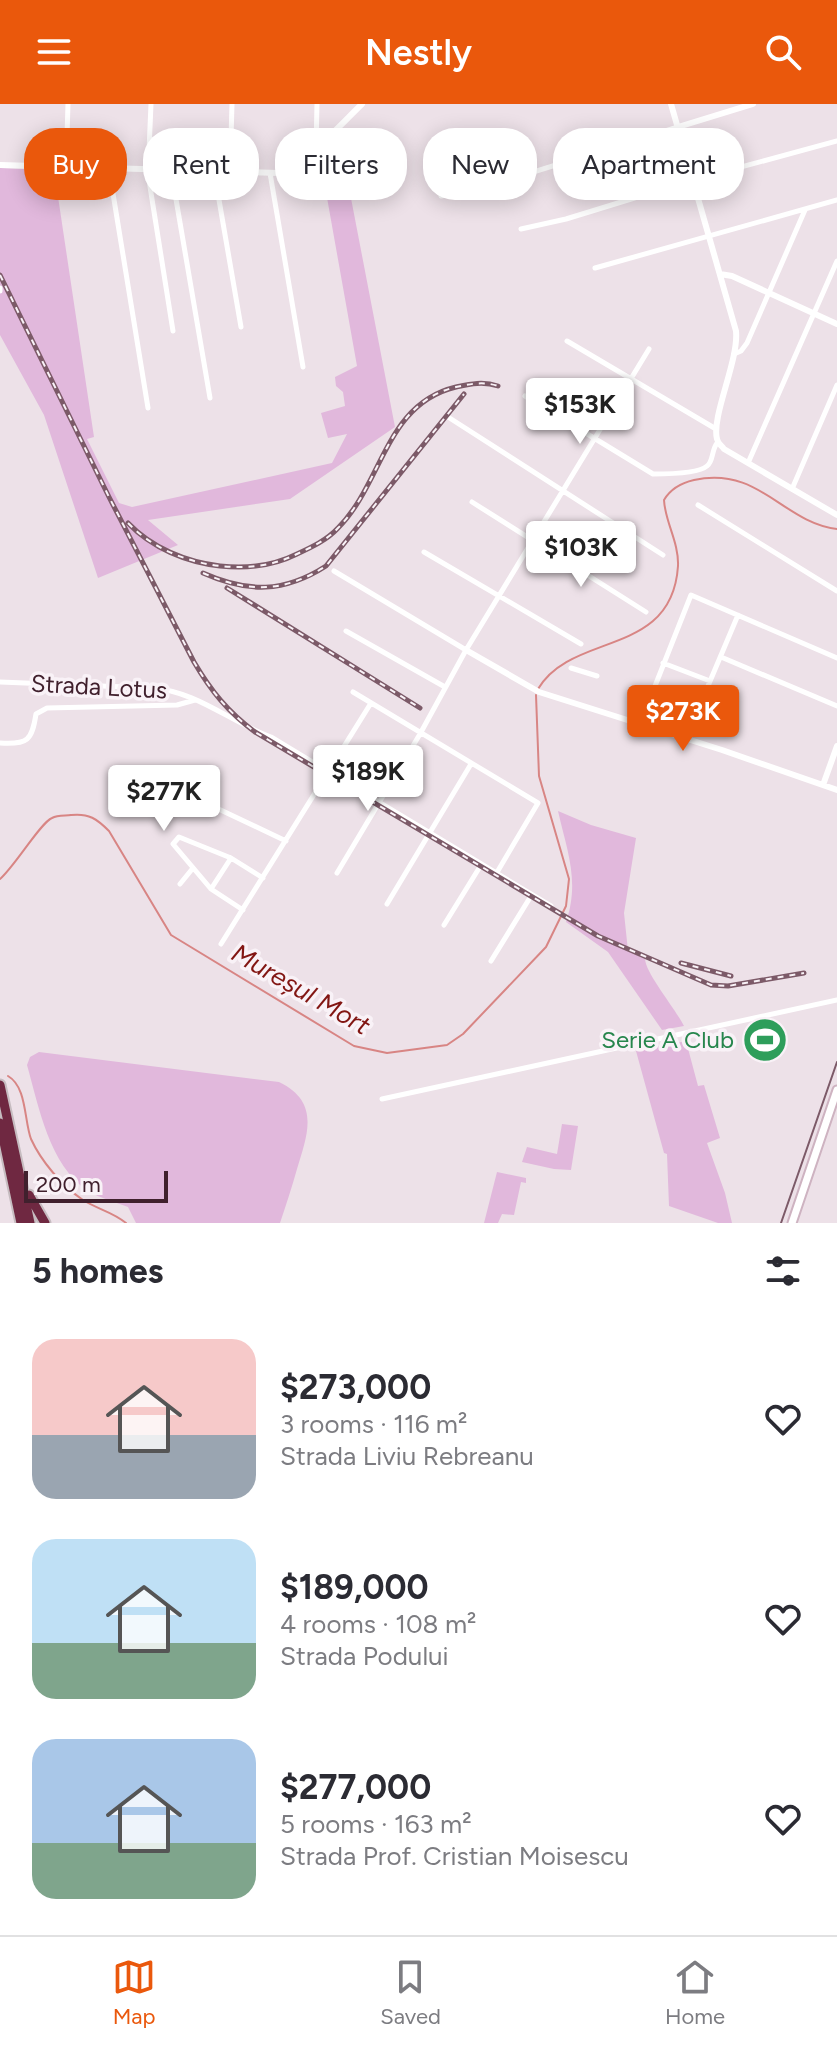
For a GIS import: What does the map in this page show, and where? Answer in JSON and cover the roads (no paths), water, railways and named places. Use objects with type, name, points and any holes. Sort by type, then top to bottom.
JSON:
[{"type":"highway","points":[[0,1085],[30,1223]]},
{"type":"highway","points":[[0,1123],[21,1223]]},
{"type":"highway","points":[[19,1171],[33,1206],[45,1223]]},
{"type":"main road","points":[[792,1223],[837,1090]]},
{"type":"street","points":[[67,128],[68,104]]},
{"type":"street","points":[[150,128],[151,104]]},
{"type":"street","points":[[231,128],[232,104]]},
{"type":"street","points":[[316,128],[317,104]]},
{"type":"street","points":[[337,128],[362,104]]},
{"type":"street","points":[[671,104],[678,127]]},
{"type":"street","points":[[537,169],[753,104]]},
{"type":"street","points":[[744,166],[837,141]]},
{"type":"street","points":[[0,165],[24,166]]},
{"type":"street","points":[[259,173],[275,173]]},
{"type":"street","points":[[270,173],[303,367]]},
{"type":"street","points":[[114,200],[148,408]]},
{"type":"street","points":[[154,200],[173,331]]},
{"type":"street","points":[[176,200],[210,398]]},
{"type":"street","points":[[219,200],[241,327]]},
{"type":"street","points":[[521,229],[628,200]]},
{"type":"street","points":[[525,396],[648,473],[672,474],[703,469],[709,465],[734,354],[736,331],[699,200]]},
{"type":"street","points":[[595,268],[837,200]]},
{"type":"street","points":[[734,354],[747,343],[805,209]]},
{"type":"street","points":[[748,463],[837,261]]},
{"type":"street","points":[[720,274],[732,276],[837,324]]},
{"type":"street","points":[[567,341],[717,435],[748,463],[837,515]]},
{"type":"street","points":[[337,873],[466,650],[649,349]]},
{"type":"street","points":[[792,489],[837,385]]},
{"type":"street","points":[[448,417],[663,555]]},
{"type":"street","points":[[472,502],[646,612]]},
{"type":"street","points":[[698,505],[837,591]]},
{"type":"street","points":[[424,552],[581,644]]},
{"type":"street","points":[[334,571],[539,692],[837,790]]},
{"type":"street","points":[[640,724],[691,595],[837,658]]},
{"type":"street","points":[[686,738],[738,615]]},
{"type":"street","points":[[346,631],[445,687]]},
{"type":"street","points":[[721,657],[837,706]]},
{"type":"street","points":[[663,663],[710,681]]},
{"type":"street","points":[[571,668],[597,676]]},
{"type":"street","name":"Strada Lotus","points":[[0,682],[167,689],[196,699],[253,731],[271,737],[551,906]]},
{"type":"street","points":[[353,692],[538,803],[496,874]]},
{"type":"street","points":[[0,743],[25,741],[35,730],[36,714],[47,708],[177,705],[196,699]]},
{"type":"street","points":[[221,944],[371,703]]},
{"type":"street","points":[[823,785],[837,746]]},
{"type":"street","points":[[387,904],[471,764]]},
{"type":"street","points":[[172,787],[287,840]]},
{"type":"street","points":[[243,910],[211,889],[173,844],[179,837],[231,858],[263,878]]},
{"type":"street","points":[[211,889],[231,858]]},
{"type":"street","points":[[444,925],[481,865]]},
{"type":"street","points":[[180,884],[193,868]]},
{"type":"street","points":[[491,961],[531,896]]},
{"type":"street","points":[[382,1099],[837,1000]]},
{"type":"waterway","name":"Mureșul Mort","points":[[538,689],[554,671],[573,658],[640,630],[658,616],[672,595],[678,566],[664,500],[681,484],[717,478],[736,481],[801,516],[837,529]]},
{"type":"waterway","name":"Mureșul Mort","points":[[0,879],[47,821],[59,816],[88,816],[109,831],[171,935],[354,1046],[387,1053],[447,1045],[463,1034],[546,947],[566,906],[569,879],[539,776],[536,695]]},
{"type":"waterway","points":[[8,1076],[19,1088],[31,1139],[40,1156],[67,1188],[126,1223]]},
{"type":"tram line","points":[[781,1223],[837,1062]]},
{"type":"railway","points":[[0,275],[194,662],[236,717],[255,732],[598,936],[711,985],[728,986],[804,973]]},
{"type":"railway","points":[[128,523],[159,547],[207,564],[250,567],[288,558],[319,543],[338,528],[353,510],[399,427],[414,410],[432,396],[456,387],[482,383],[498,386]]},
{"type":"railway","points":[[203,573],[235,584],[266,587],[295,581],[326,566],[464,394]]},
{"type":"railway","points":[[227,588],[420,708]]},
{"type":"railway","points":[[681,963],[731,976]]},
{"type":"place","name":"Serie A Club","points":[[765,1040]]}]
